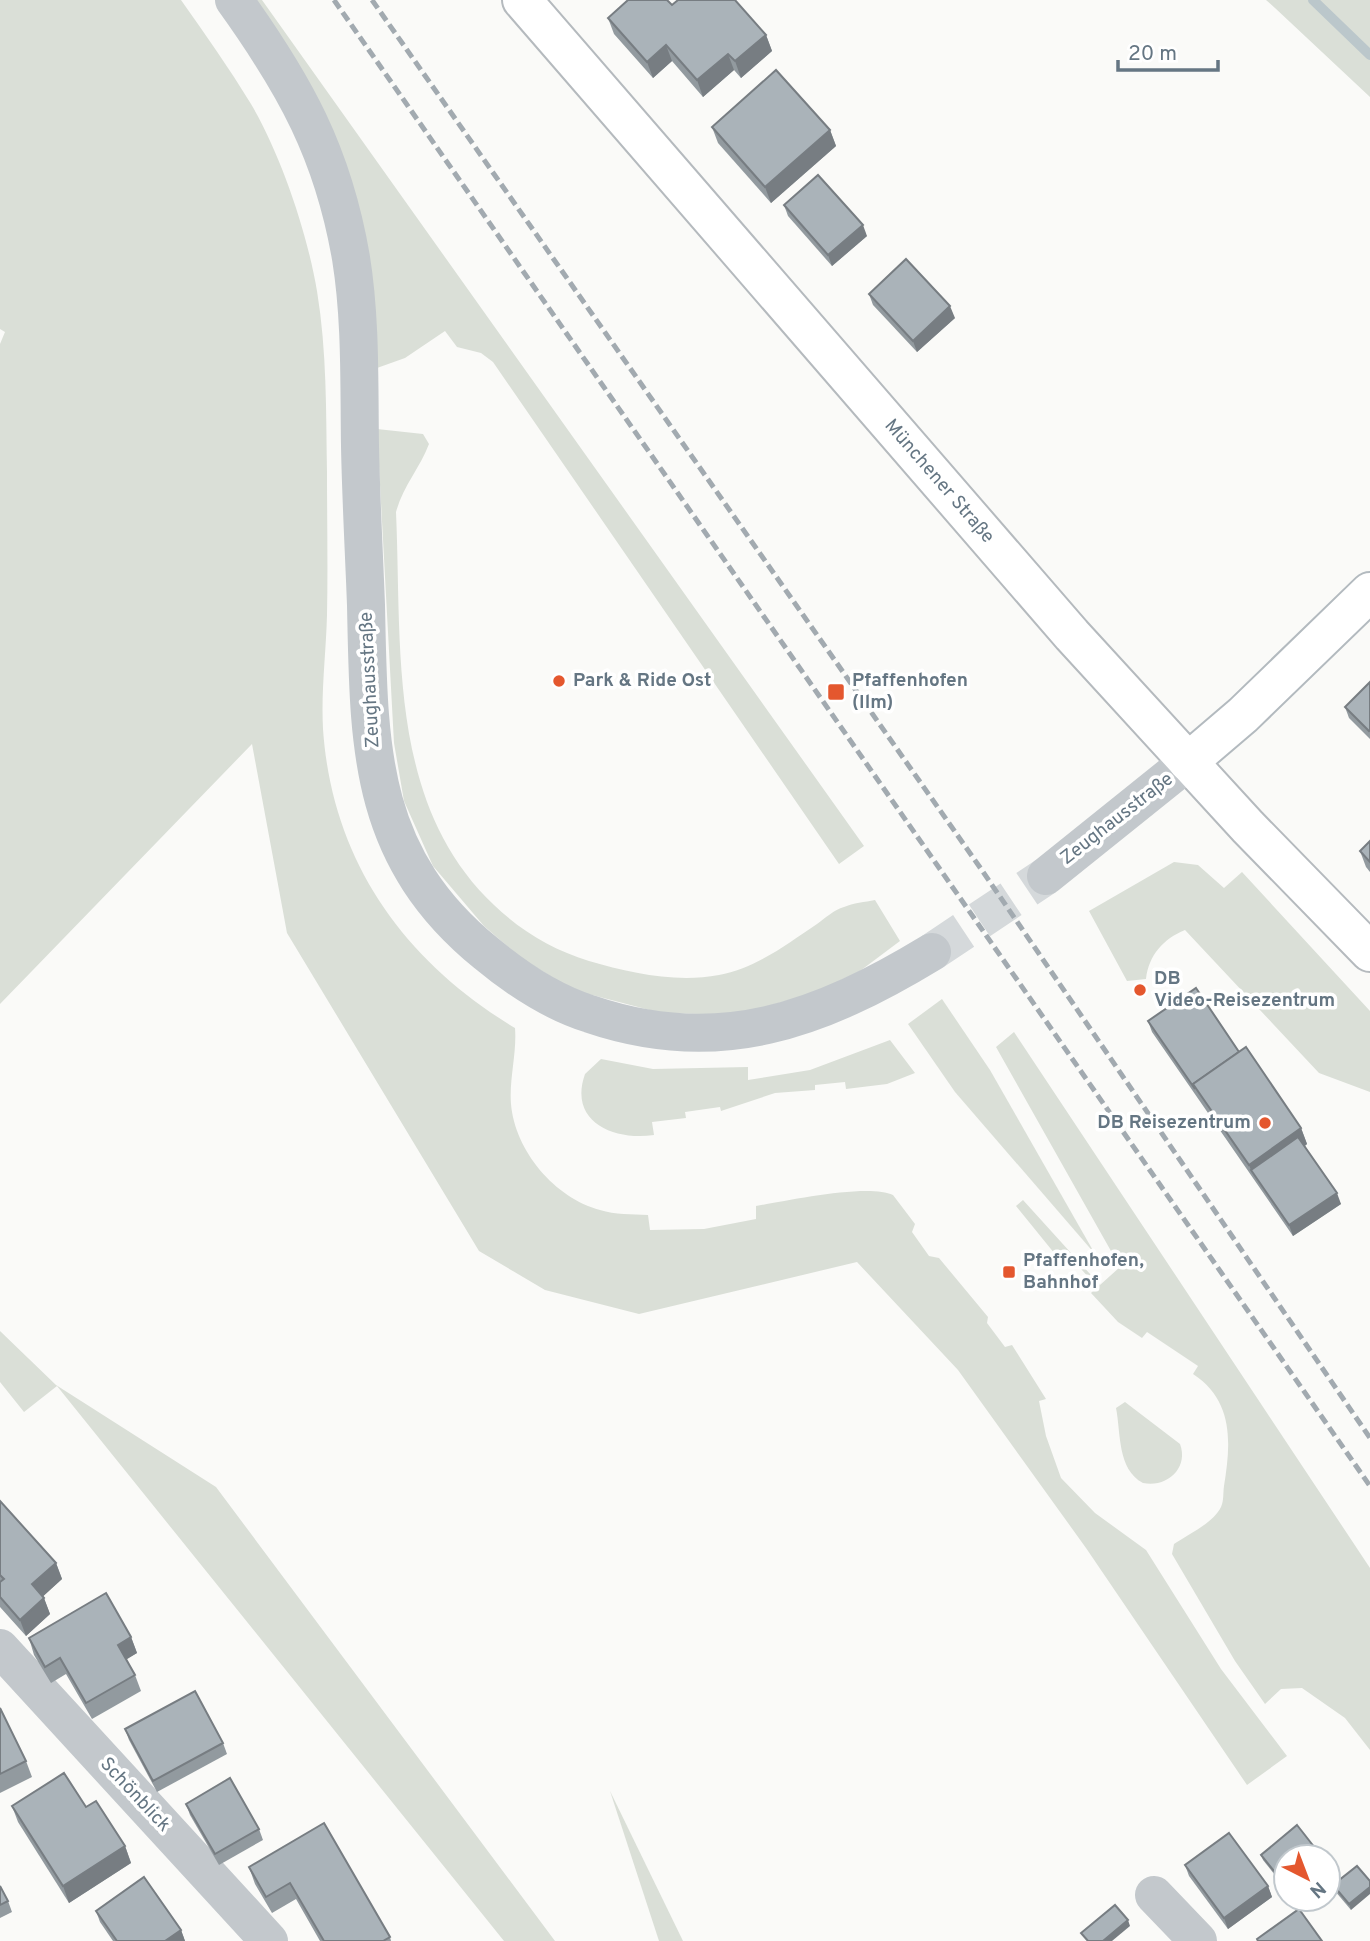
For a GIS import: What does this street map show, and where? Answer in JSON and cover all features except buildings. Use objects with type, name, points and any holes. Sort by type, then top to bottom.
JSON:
[{"type":"main road","name":"Münchener Straße","points":[[522,0],[1072,635],[1188,762],[1370,952]]},
{"type":"main road","points":[[1188,762],[1243,715],[1370,592]]},
{"type":"street","name":"Zeughausstraße","points":[[234,0],[269,48],[313,124],[336,190],[346,233],[356,298],[366,666],[371,737],[392,829],[410,865],[433,901],[471,941],[536,988],[580,1011],[630,1027],[657,1031],[721,1033],[784,1022],[858,995],[932,952]]},
{"type":"street","name":"Zeughausstraße","points":[[1046,876],[1188,762]]},
{"type":"street","name":"Schönblick","points":[[0,1648],[269,1941]]},
{"type":"street","points":[[1154,1895],[1198,1941]]},
{"type":"shaded area","points":[[0,0],[181,0],[243,91],[273,146],[292,194],[307,244],[323,337],[327,615],[323,729],[329,777],[341,822],[358,864],[381,903],[408,939],[439,972],[515,1028],[511,1104],[520,1139],[529,1155],[553,1184],[568,1195],[606,1212],[648,1215],[650,1230],[704,1229],[756,1219],[756,1206],[826,1194],[865,1191],[893,1195],[915,1224],[912,1232],[929,1256],[939,1258],[988,1317],[987,1323],[1005,1347],[1012,1345],[1046,1399],[1039,1401],[1046,1436],[1061,1478],[1095,1513],[1146,1550],[1221,1669],[1287,1756],[1247,1785],[1086,1548],[958,1370],[857,1262],[639,1314],[545,1290],[479,1251],[287,933],[252,744],[0,1004],[0,344],[5,332],[0,329]]},
{"type":"shaded area","points":[[255,0],[262,0],[864,846],[839,864],[493,362],[481,353],[457,347],[445,331],[405,358],[377,368]]},
{"type":"shaded area","points":[[1266,0],[1370,0],[1370,97],[1275,8]]},
{"type":"shaded area","points":[[377,429],[423,434],[429,444],[396,512],[401,669],[407,721],[418,772],[434,820],[459,865],[494,905],[526,931],[563,951],[621,969],[670,977],[703,977],[732,972],[758,962],[837,910],[851,904],[875,900],[900,941],[860,971],[814,993],[737,1015],[661,1013],[573,990],[521,958],[484,926],[433,866],[404,801],[394,743]]},
{"type":"shaded area","points":[[1174,862],[1198,865],[1224,888],[1242,872],[1370,1011],[1370,1092],[1319,1073],[1185,930],[1158,949],[1150,962],[1146,979],[1127,981],[1089,911]]},
{"type":"shaded area","points":[[942,999],[990,1070],[1095,1254],[955,1092],[908,1024]]},
{"type":"shaded area","points":[[1014,1032],[1370,1568],[1370,1750],[1345,1718],[1302,1688],[1281,1689],[1265,1704],[1235,1661],[1172,1554],[1174,1544],[1207,1523],[1222,1505],[1228,1454],[1223,1410],[1206,1385],[1193,1374],[1198,1366],[1147,1332],[1142,1338],[1118,1322],[1091,1293],[1097,1287],[1067,1253],[1059,1259],[1016,1206],[1023,1200],[1100,1285],[1120,1267],[996,1047]]},
{"type":"shaded area","points":[[890,1040],[915,1073],[887,1084],[846,1089],[845,1082],[815,1085],[815,1090],[775,1093],[721,1111],[720,1107],[685,1112],[686,1118],[652,1122],[654,1135],[624,1135],[610,1131],[598,1125],[583,1105],[581,1091],[585,1074],[601,1059],[653,1069],[748,1067],[748,1080],[810,1070]]},
{"type":"shaded area","points":[[0,1331],[56,1385],[216,1487],[555,1941],[504,1941],[57,1386],[24,1412],[0,1382]]},
{"type":"shaded area","points":[[1125,1402],[1180,1444],[1182,1453],[1179,1468],[1168,1479],[1152,1484],[1143,1483],[1129,1469],[1124,1460],[1116,1408]]},
{"type":"shaded area","points":[[610,1791],[683,1941],[659,1941]]},
{"type":"waterway","points":[[1313,0],[1370,55]]},
{"type":"tunnel","points":[[932,952],[1046,876]]},
{"type":"railway","points":[[334,0],[1370,1486]]},
{"type":"railway","points":[[372,0],[979,866],[1370,1438]]},
{"type":"place","name":"Park & Ride Ost","points":[[559,681]]},
{"type":"place","name":"Pfaffenhofen (Ilm)","points":[[836,692]]},
{"type":"place","name":"DB Video-Reisezentrum","points":[[1140,990]]},
{"type":"place","name":"DB Reisezentrum","points":[[1265,1123]]},
{"type":"place","name":"Pfaffenhofen, Bahnhof","points":[[1009,1272]]}]
